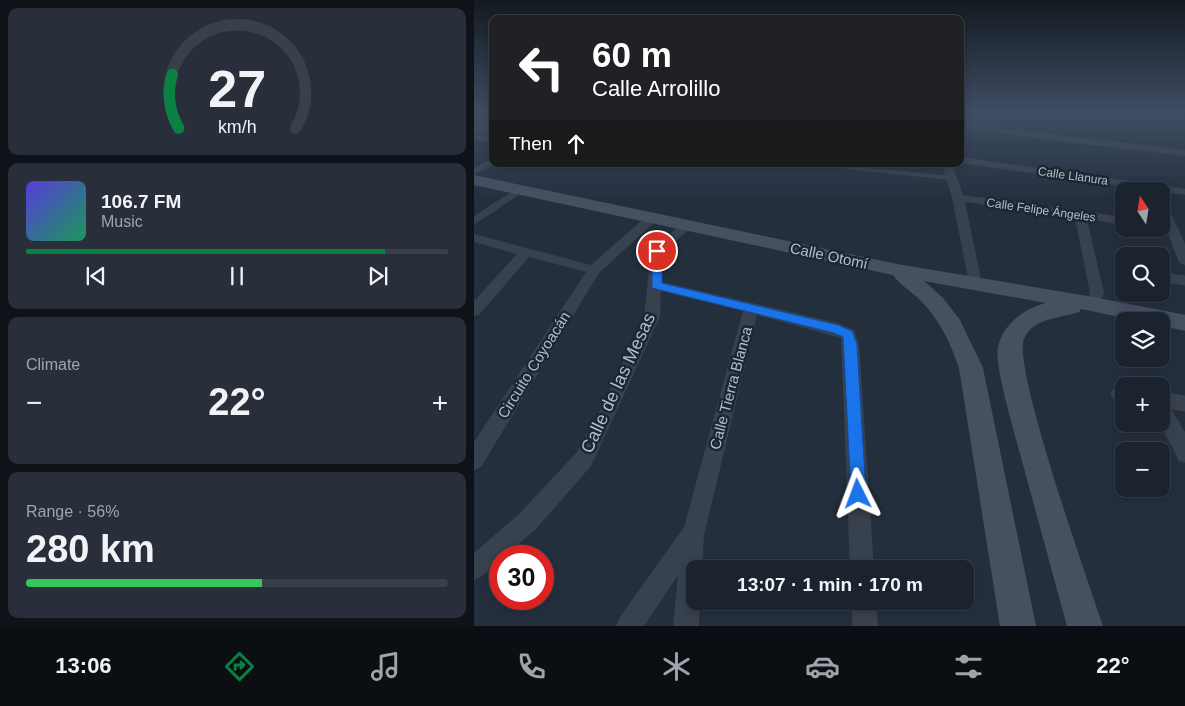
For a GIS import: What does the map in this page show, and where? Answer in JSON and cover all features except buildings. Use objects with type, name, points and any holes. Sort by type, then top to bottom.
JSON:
[{"type":"street","points":[[1095,142],[1185,153]]},
{"type":"street","name":"Calle Llanura","points":[[964,161],[1115,183]]},
{"type":"street","points":[[474,172],[489,163]]},
{"type":"street","points":[[948,167],[958,198],[974,284]]},
{"type":"street","name":"Calle Otomí","points":[[474,180],[897,270],[1094,304],[1185,323]]},
{"type":"street","points":[[474,221],[519,190]]},
{"type":"street","name":"Calle Llanura","points":[[1170,191],[1185,192]]},
{"type":"street","name":"Calle Felipe Ángeles","points":[[958,198],[1115,220]]},
{"type":"street","points":[[1080,215],[1097,293],[1094,304],[1045,311],[1015,332],[1009,348],[1017,397],[1085,626]]},
{"type":"street","name":"Circuito Coyoacán","points":[[474,460],[594,270],[652,218]]},
{"type":"street","name":"Calle de las Mesas","points":[[474,568],[528,521],[584,459],[610,409],[652,317],[656,285],[657,251],[686,226]]},
{"type":"street","points":[[1170,228],[1185,230]]},
{"type":"street","points":[[1170,234],[1185,262]]},
{"type":"street","points":[[474,238],[594,270]]},
{"type":"street","points":[[474,311],[525,253]]},
{"type":"street","points":[[897,270],[923,290],[952,321],[964,345],[971,368],[1018,626]]},
{"type":"street","points":[[1170,278],[1185,281]]},
{"type":"street","name":"Calle Tierra Blanca","points":[[656,285],[751,310],[694,532],[686,626]]},
{"type":"street","points":[[751,310],[838,329],[848,334],[851,344],[862,560]]},
{"type":"street","points":[[1170,400],[1185,404]]},
{"type":"street","points":[[1170,425],[1185,454]]},
{"type":"street","name":"Calle Tierra Blanca","points":[[629,626],[694,532]]},
{"type":"street","points":[[864,610],[865,626]]},
{"type":"lane","points":[[848,168],[952,178]]},
{"type":"route","points":[[657,251],[656,285],[751,310],[838,329],[848,334],[851,344],[858,494]]}]
